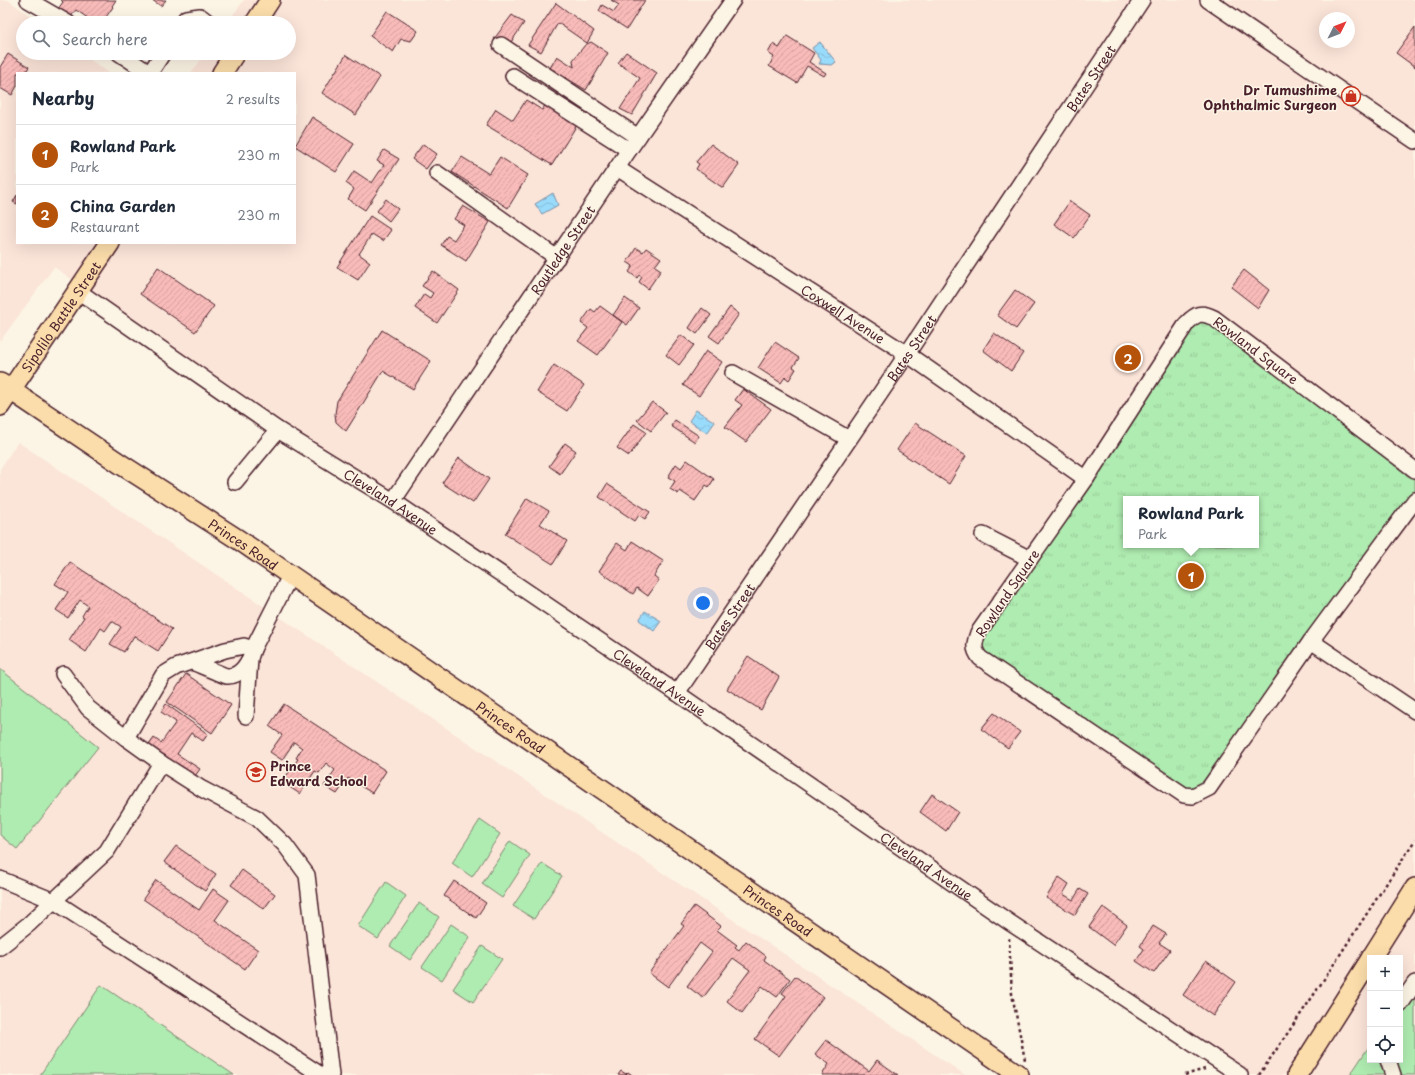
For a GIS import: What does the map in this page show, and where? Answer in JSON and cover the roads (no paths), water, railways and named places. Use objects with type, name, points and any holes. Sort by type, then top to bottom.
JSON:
[{"type":"main road","points":[[260,16],[270,0]]},
{"type":"main road","points":[[223,72],[230,60]]},
{"type":"main road","name":"Sipolilo Battle Street","points":[[0,406],[5,387],[78,291],[109,244]]},
{"type":"main road","name":"Princes Road","points":[[5,387],[290,576],[1022,1068]]},
{"type":"main road","points":[[1373,955],[1415,888]]},
{"type":"main road","points":[[1297,1075],[1367,965]]},
{"type":"street","points":[[28,0],[56,16]]},
{"type":"street","name":"Routledge Street","points":[[393,501],[629,150],[733,0]]},
{"type":"street","name":"Bates Street","points":[[677,694],[907,354],[1142,0]]},
{"type":"street","points":[[1208,0],[1415,141]]},
{"type":"street","points":[[501,45],[638,137]]},
{"type":"street","points":[[130,60],[148,72]]},
{"type":"street","points":[[151,72],[158,60]]},
{"type":"street","points":[[513,76],[629,150]]},
{"type":"street","name":"Coxwell Avenue","points":[[617,168],[907,354],[1086,479]]},
{"type":"street","points":[[437,173],[557,258]]},
{"type":"street","name":"Cleveland Avenue","points":[[78,291],[278,430],[393,501],[1009,922],[1240,1075]]},
{"type":"street","name":"Rowland Square","points":[[1415,470],[1220,322],[1205,314],[1199,314],[1187,323],[1086,479],[978,633],[974,643],[975,651],[980,658],[1184,795],[1193,796],[1209,788],[1311,641],[1415,500]]},
{"type":"street","points":[[733,373],[849,439]]},
{"type":"street","points":[[235,482],[278,430]]},
{"type":"street","points":[[983,535],[1030,559]]},
{"type":"street","points":[[192,662],[226,676],[235,674],[242,670],[290,576]]},
{"type":"street","points":[[1311,641],[1415,711]]},
{"type":"street","points":[[126,738],[163,675],[176,667],[225,650],[244,646],[251,654],[246,716]]},
{"type":"street","points":[[63,674],[88,708],[126,738],[161,763],[202,789],[257,818],[285,845],[306,875],[331,1075]]},
{"type":"street","points":[[0,947],[29,924],[107,851],[161,763]]},
{"type":"street","points":[[0,879],[54,901],[321,1075]]},
{"type":"street","points":[[1403,1001],[1415,983]]},
{"type":"street","points":[[1389,1063],[1393,1075]]},
{"type":"water","points":[[820,42],[836,62],[832,65],[819,64],[821,60],[812,48]]},
{"type":"water","points":[[553,193],[558,205],[542,214],[535,204]]},
{"type":"water","points":[[696,410],[715,422],[707,433],[689,421]]},
{"type":"water","points":[[645,611],[661,621],[654,631],[639,620]]},
{"type":"place","name":"Dr Tumushime Ophthalmic Surgeon","points":[[1351,96]]},
{"type":"place","name":"China Garden","points":[[1128,358]]},
{"type":"place","name":"Rowland Park","points":[[1191,576]]},
{"type":"place","name":"Prince Edward School","points":[[256,772]]}]
